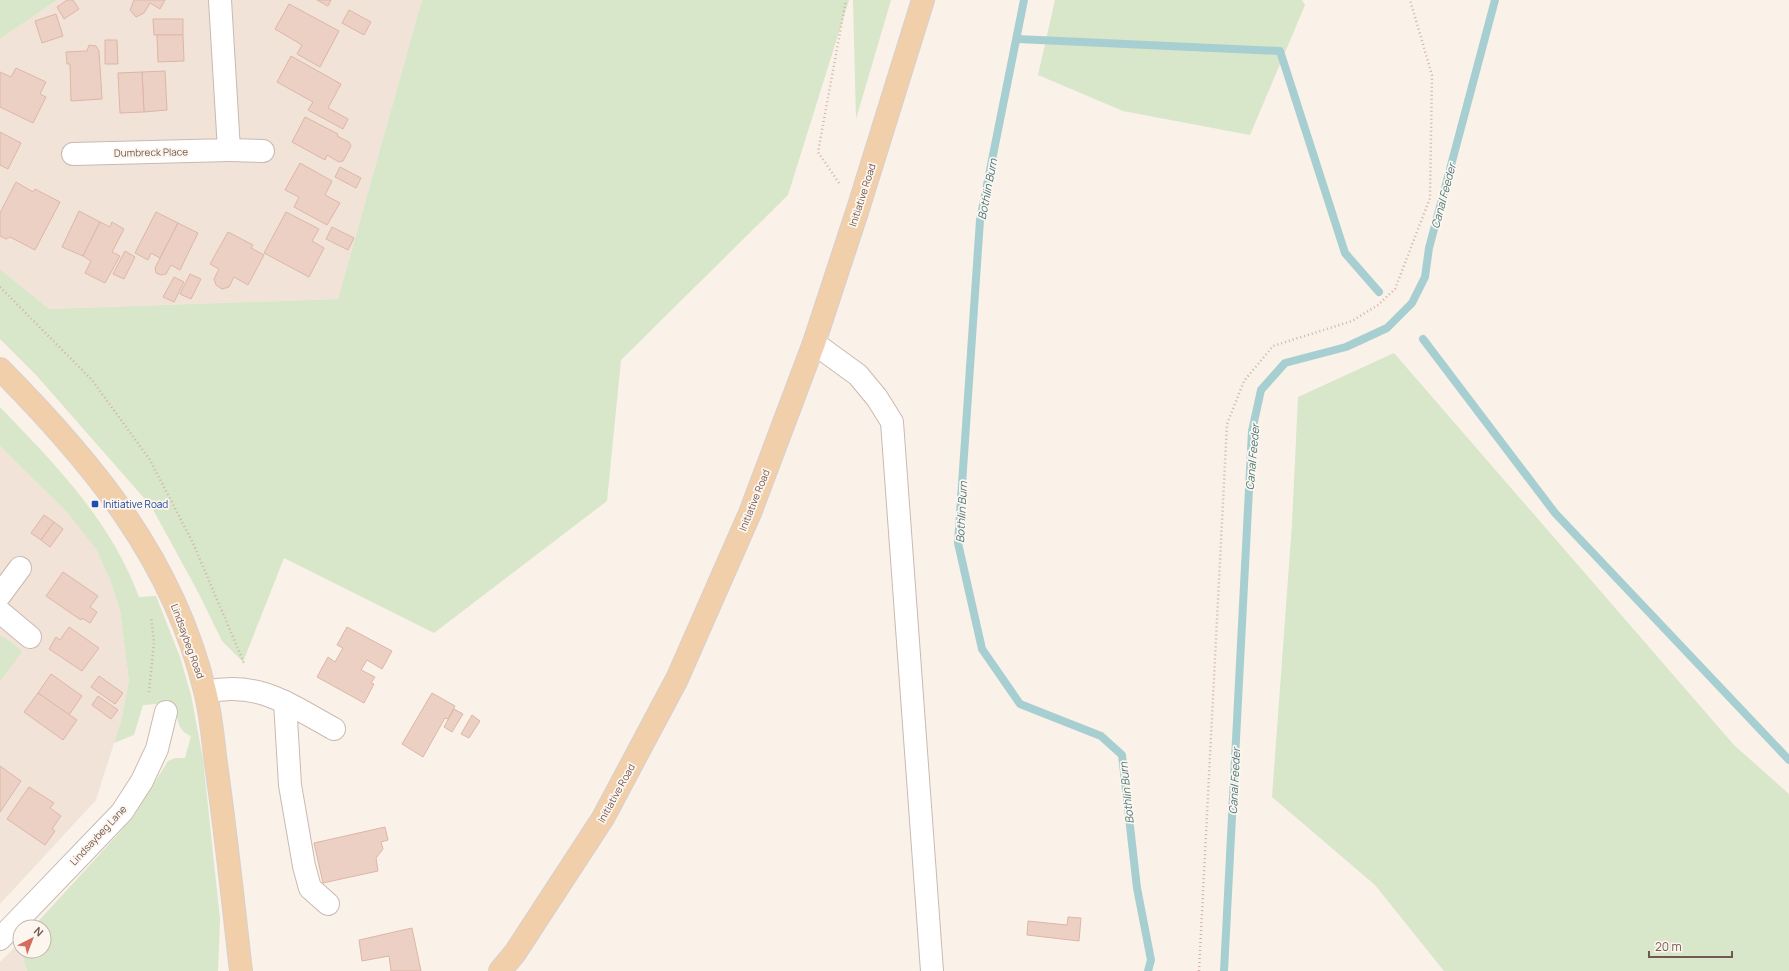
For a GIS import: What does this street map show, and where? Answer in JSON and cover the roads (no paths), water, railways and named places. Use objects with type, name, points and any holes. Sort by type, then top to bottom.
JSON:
[{"type":"main road","name":"Initiative Road","points":[[503,969],[603,818],[677,679],[750,513],[814,343],[858,209],[923,0]]},
{"type":"main road","name":"Lindsaybeg Road","points":[[0,368],[91,467],[121,506],[148,549],[167,584],[183,622],[206,692],[219,780],[241,971]]},
{"type":"street","points":[[220,0],[229,150]]},
{"type":"street","name":"Dumbreck Place","points":[[73,154],[229,150],[263,151]]},
{"type":"street","points":[[814,343],[858,375],[877,398],[892,422],[932,971]]},
{"type":"street","points":[[0,595],[20,568]]},
{"type":"street","points":[[0,612],[30,637]]},
{"type":"street","points":[[206,692],[224,688],[249,689],[285,702],[334,729]]},
{"type":"street","points":[[285,702],[290,785],[304,866],[310,888],[328,904]]},
{"type":"street","name":"Lindsaybeg Lane","points":[[0,939],[122,812],[142,781],[157,749],[166,712]]},
{"type":"waterway","name":"Bothlin Burn","points":[[1024,0],[980,220],[958,543],[982,649],[1020,704],[1101,736],[1122,755],[1137,888],[1151,960],[1148,971]]},
{"type":"waterway","name":"Canal Feeder","points":[[1224,971],[1252,431],[1261,390],[1285,363],[1346,347],[1387,328],[1412,303],[1425,277],[1429,248],[1495,0]]},
{"type":"waterway","points":[[1017,39],[1280,51],[1345,253],[1379,292]]},
{"type":"waterway","points":[[1423,339],[1555,513],[1789,760]]},
{"type":"place","name":"Initiative Road","points":[[95,504]]}]
